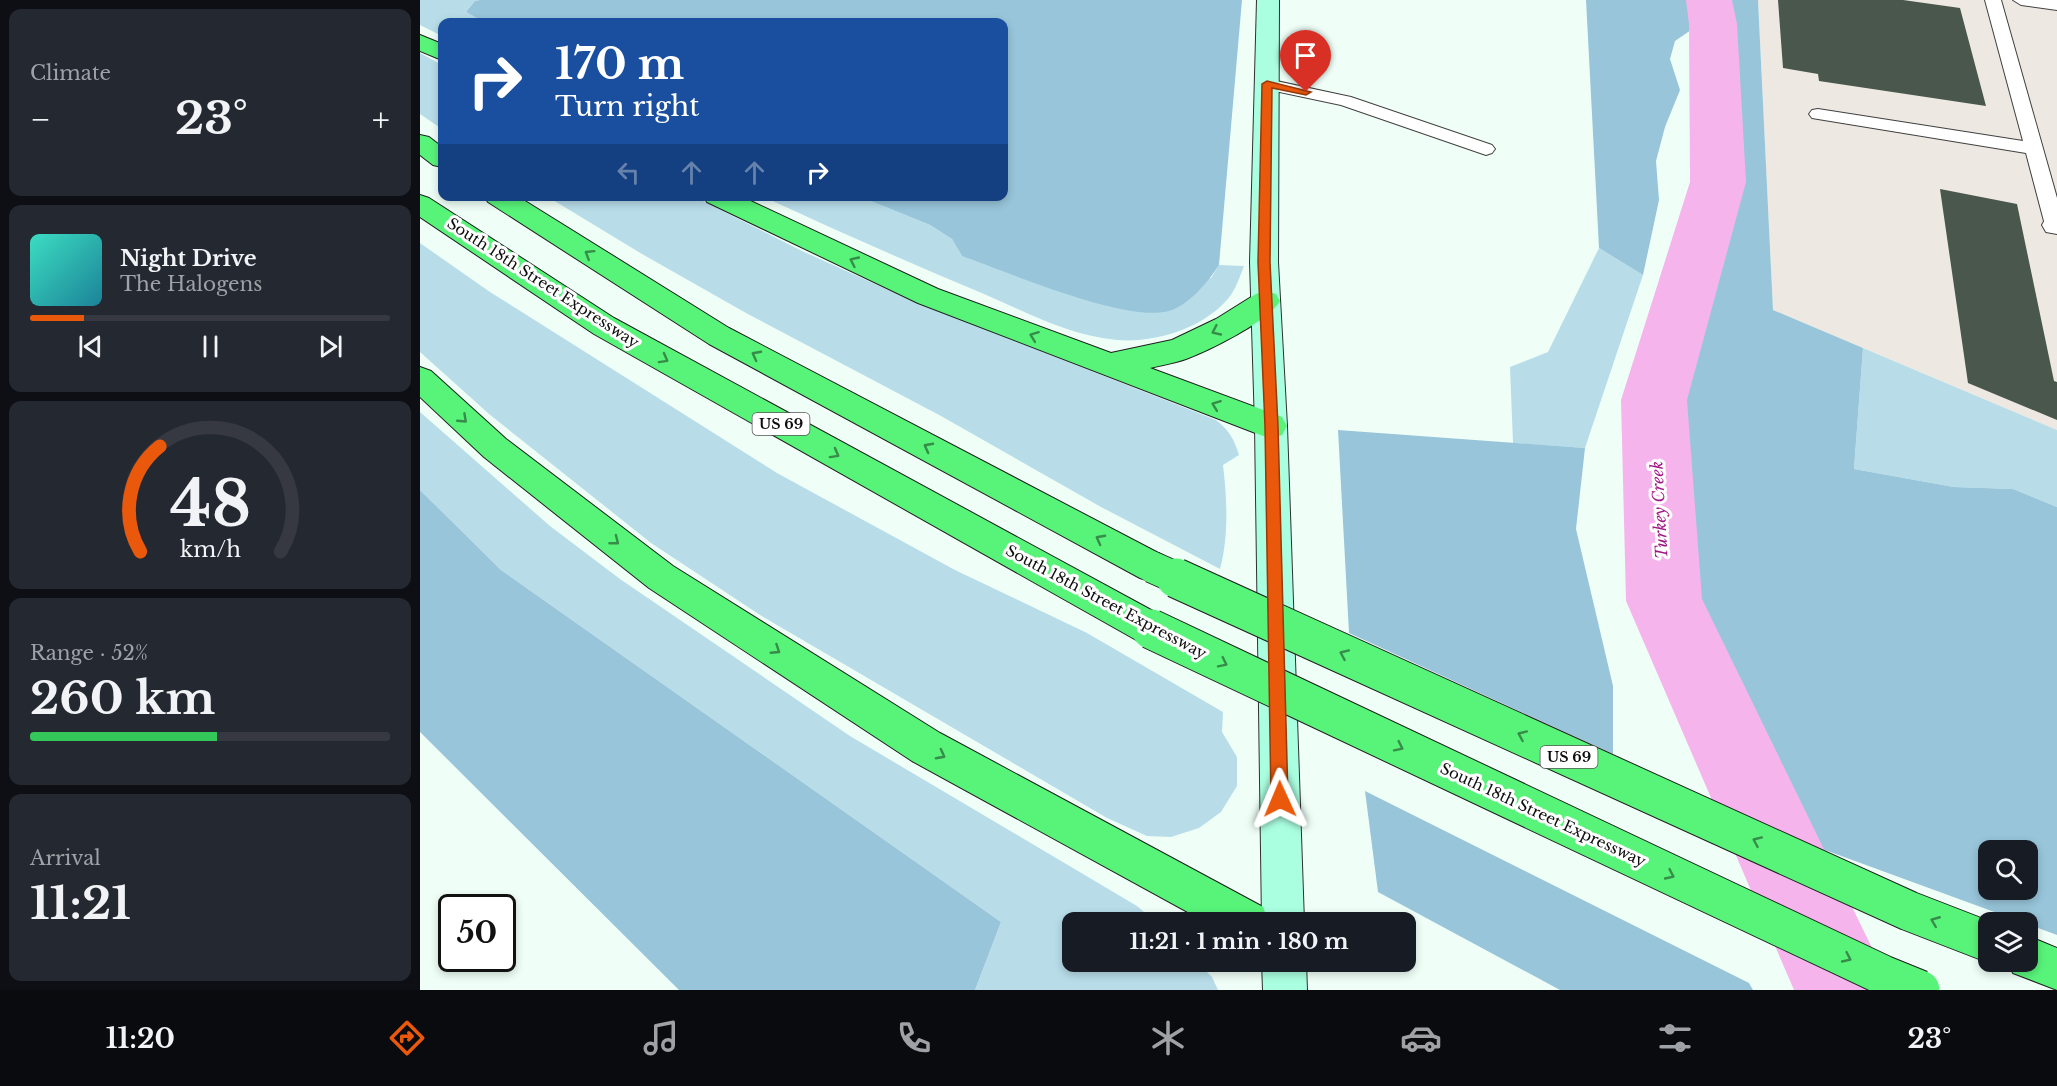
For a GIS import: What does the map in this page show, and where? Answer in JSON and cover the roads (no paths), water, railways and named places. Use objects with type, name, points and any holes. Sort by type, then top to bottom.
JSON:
[{"type":"highway","points":[[420,42],[438,51]]},
{"type":"highway","points":[[420,143],[438,156]]},
{"type":"highway","name":"US 69","points":[[505,201],[720,336],[1152,567],[1909,910],[1978,938]]},
{"type":"highway","points":[[727,201],[928,296],[1271,426]]},
{"type":"highway","name":"South 18th Street Expressway","points":[[420,204],[604,326],[1151,629],[1872,970],[1920,990]]},
{"type":"highway","points":[[1112,365],[1178,350],[1226,327],[1266,301]]},
{"type":"highway","points":[[420,379],[495,448],[661,577],[926,747],[1230,912]]},
{"type":"highway","points":[[2038,962],[2057,970]]},
{"type":"main road","points":[[1268,0],[1264,262],[1271,426],[1283,912]]},
{"type":"main road","points":[[1284,972],[1285,990]]},
{"type":"lane","points":[[1993,0],[2056,225]]},
{"type":"lane","points":[[2021,0],[2057,4]]},
{"type":"lane","points":[[1267,84],[1345,101],[1486,150]]},
{"type":"lane","points":[[1818,114],[2033,148]]},
{"type":"waterway","name":"Turkey Creek","points":[[1709,0],[1713,24],[1718,182],[1654,400],[1664,601],[1842,990]]}]
